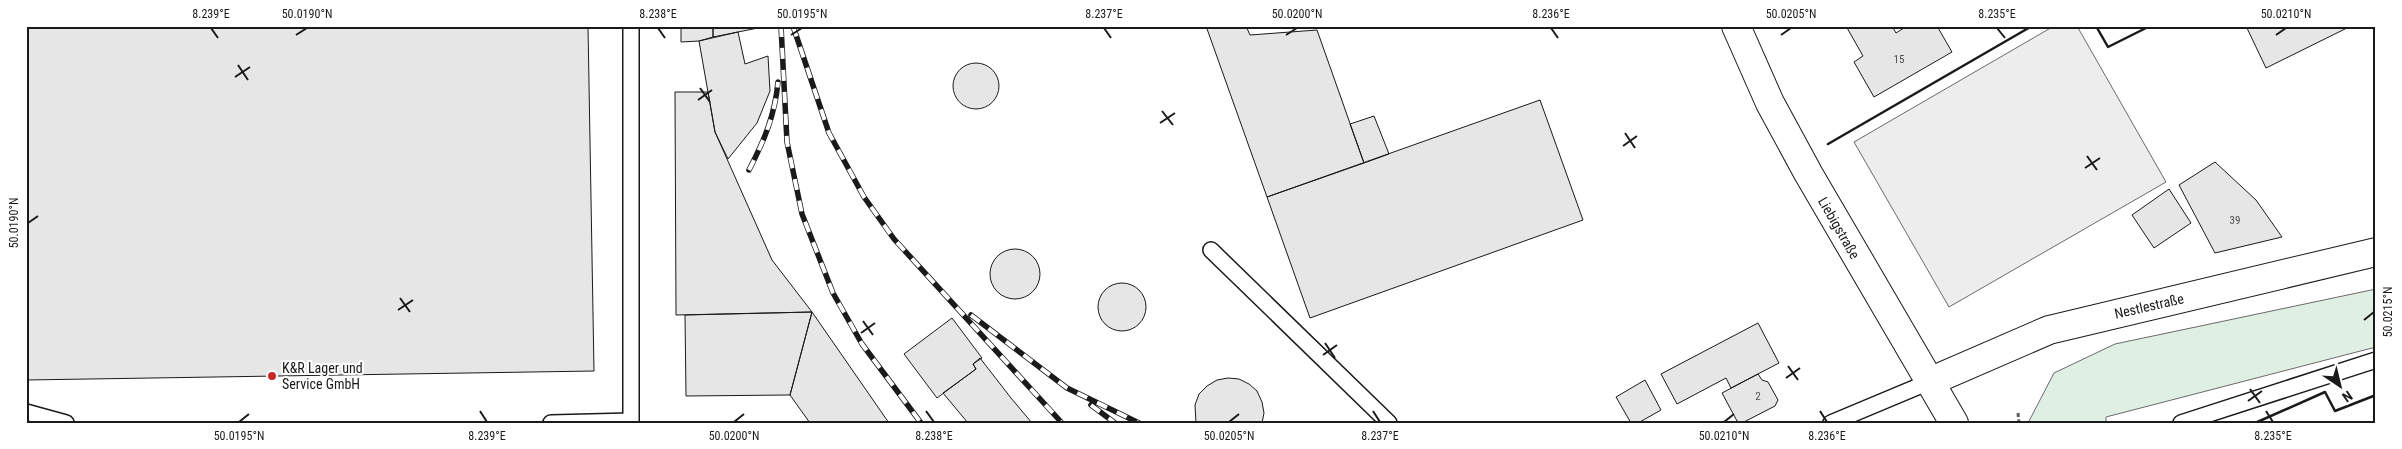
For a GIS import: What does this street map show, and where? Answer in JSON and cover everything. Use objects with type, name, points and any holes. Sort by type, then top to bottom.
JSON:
[{"type":"street","name":"Liebigstraße","points":[[1736,26],[1770,104],[1798,156],[1954,423]]},
{"type":"street","name":"Nestlestraße","points":[[1930,382],[2049,330],[2376,252]]},
{"type":"lane","points":[[551,423],[631,421],[631,26]]},
{"type":"lane","points":[[1211,250],[1389,423]]},
{"type":"lane","points":[[2182,423],[2376,360]]},
{"type":"lane","points":[[1831,423],[1930,382]]},
{"type":"lane","points":[[26,412],[66,423]]},
{"type":"path","points":[[2018,413],[2019,423]]},
{"type":"green space","points":[[2376,289],[2376,347],[2106,417],[2106,423],[2028,423],[2054,373],[2115,344]]},
{"type":"shaded area","points":[[2054,26],[2077,26],[2166,182],[1949,307],[1854,142]]},
{"type":"building","points":[[26,26],[588,26],[594,371],[26,380]]},
{"type":"building","points":[[681,26],[713,26],[713,37],[699,41],[681,42]]},
{"type":"building","points":[[713,26],[768,26],[713,37]]},
{"type":"building","points":[[1206,26],[1246,26],[1250,35],[1317,30],[1364,163],[1267,197]]},
{"type":"building","points":[[1846,26],[1892,26],[1896,33],[1907,26],[1937,26],[1952,52],[1874,97],[1854,62],[1863,56]]},
{"type":"building","points":[[2246,26],[2351,26],[2266,68]]},
{"type":"building","points":[[738,32],[745,64],[768,56],[770,91],[757,123],[728,159],[715,132],[699,41]]},
{"type":"building","points":[[976,63],[989,67],[995,73],[999,86],[995,99],[989,105],[976,109],[963,105],[957,99],[953,86],[957,73],[963,67]]},
{"type":"building","points":[[675,92],[708,92],[715,132],[772,260],[812,312],[676,315]]},
{"type":"building","points":[[1540,100],[1583,220],[1310,318],[1267,197]]},
{"type":"building","points":[[1374,116],[1389,154],[1364,163],[1350,124]]},
{"type":"building","points":[[2215,162],[2256,200],[2282,237],[2215,253],[2179,185]]},
{"type":"building","points":[[2169,189],[2191,223],[2154,248],[2132,215]]},
{"type":"building","points":[[1010,249],[1020,249],[1033,256],[1040,269],[1040,279],[1033,292],[1020,299],[1010,299],[1001,295],[994,288],[990,279],[990,269],[994,260],[1001,253]]},
{"type":"building","points":[[1122,283],[1131,285],[1139,290],[1144,298],[1146,307],[1144,316],[1139,324],[1131,329],[1122,331],[1113,329],[1105,324],[1100,316],[1098,307],[1100,298],[1105,290],[1113,285]]},
{"type":"building","points":[[812,312],[889,423],[810,423],[790,395]]},
{"type":"building","points":[[812,312],[790,395],[686,396],[685,315]]},
{"type":"building","points":[[952,318],[982,358],[973,364],[976,369],[937,398],[904,354]]},
{"type":"building","points":[[1758,323],[1779,363],[1731,388],[1726,378],[1677,404],[1661,374]]},
{"type":"building","points":[[980,358],[1032,423],[968,423],[943,393],[976,369],[973,364]]},
{"type":"building","points":[[1758,374],[1762,380],[1768,382],[1778,400],[1775,406],[1742,423],[1737,421],[1722,393]]},
{"type":"building","points":[[1239,379],[1257,391],[1264,413],[1262,423],[1196,423],[1195,405],[1199,394],[1217,380]]},
{"type":"building","points":[[1645,380],[1661,410],[1638,423],[1631,423],[1616,397]]},
{"type":"railway","points":[[781,26],[787,142],[802,214],[833,293],[862,344],[921,423]]},
{"type":"railway","points":[[793,26],[829,133],[864,197],[894,239],[1062,423]]},
{"type":"railway","points":[[749,170],[768,128],[777,94],[778,82]]},
{"type":"railway","points":[[971,315],[1067,388],[1139,423]]},
{"type":"railway","points":[[1091,405],[1115,423]]},
{"type":"wall","points":[[1828,144],[2032,26]]},
{"type":"wall","points":[[2096,26],[2108,47],[2150,26]]},
{"type":"wall","points":[[2255,423],[2325,392],[2335,411],[2376,395]]},
{"type":"place","name":"K&R Lager und Service GmbH","points":[[272,376]]}]
